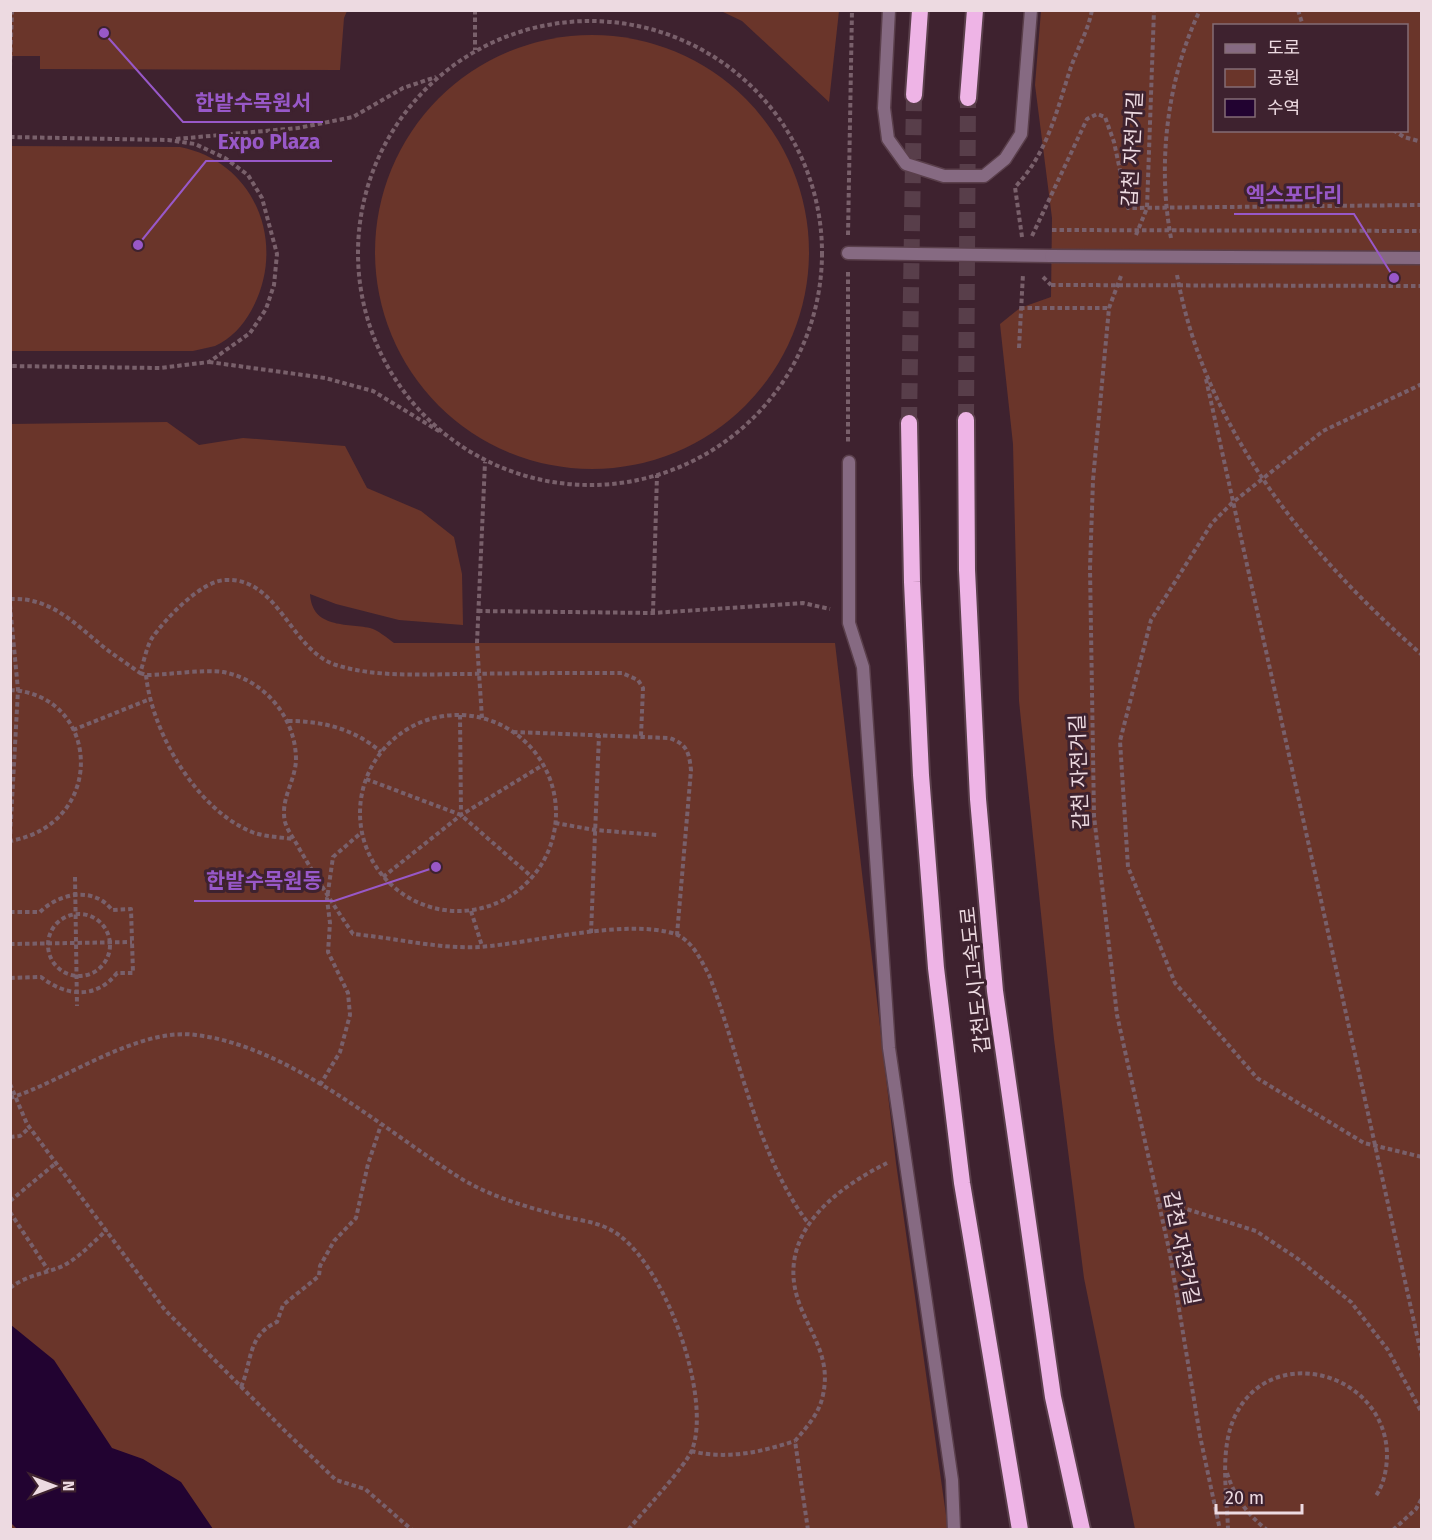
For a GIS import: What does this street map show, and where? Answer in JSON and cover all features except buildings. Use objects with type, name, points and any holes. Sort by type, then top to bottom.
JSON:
[{"type":"highway","points":[[914,95],[920,10]]},
{"type":"highway","points":[[968,98],[975,10]]},
{"type":"highway","name":"갑천도시고속도로","points":[[966,420],[967,570],[978,799],[995,991],[1053,1397],[1082,1530]]},
{"type":"highway","name":"갑천도시고속도로","points":[[909,423],[912,582],[921,775],[936,968],[962,1183],[1020,1530]]},
{"type":"street","points":[[889,10],[884,108],[888,139],[906,164],[944,176],[984,176],[1005,159],[1021,134],[1031,10]]},
{"type":"street","points":[[848,253],[1422,258]]},
{"type":"street","points":[[849,462],[849,623],[863,667],[889,1048],[952,1479],[954,1530]]},
{"type":"path","points":[[10,67],[12,10]]},
{"type":"path","points":[[475,10],[475,50]]},
{"type":"path","points":[[849,462],[848,253],[852,10]]},
{"type":"path","points":[[1019,348],[1024,256],[1015,187],[1029,172],[1050,135],[1072,64],[1089,28],[1092,10]]},
{"type":"path","name":"갑천 자전거길","points":[[1134,242],[1147,208],[1154,10]]},
{"type":"path","points":[[1173,249],[1166,207],[1164,164],[1173,92],[1200,10]]},
{"type":"path","points":[[10,366],[160,368],[209,362],[325,378],[373,391],[485,462],[549,482],[610,485],[671,471],[720,446],[763,408],[795,363],[815,309],[822,254],[812,185],[781,121],[737,71],[685,40],[627,22],[565,21],[515,32],[475,50],[437,77],[403,114],[378,157],[364,197],[358,250],[361,294],[378,347],[406,395],[450,439]]},
{"type":"path","points":[[10,137],[168,140],[298,128],[353,117],[403,88],[437,77]]},
{"type":"path","points":[[1041,214],[1087,119],[1097,114],[1105,117],[1114,142],[1128,208],[1422,205]]},
{"type":"path","points":[[1398,132],[1422,142]]},
{"type":"path","points":[[168,140],[195,144],[225,158],[248,175],[262,198],[277,254],[274,285],[266,309],[250,333],[209,362]]},
{"type":"path","points":[[1052,230],[1422,231]]},
{"type":"path","points":[[1176,269],[1206,379],[1422,1358]]},
{"type":"path","name":"갑천 자전거길","points":[[1121,275],[1108,308],[1093,480],[1090,567],[1094,816],[1117,1015],[1158,1205],[1220,1530]]},
{"type":"path","points":[[1051,285],[1422,286]]},
{"type":"path","points":[[1020,308],[1108,308]]},
{"type":"path","points":[[1206,379],[1262,480],[1320,556],[1384,622],[1422,655]]},
{"type":"path","points":[[1422,384],[1323,431],[1232,503],[1212,523],[1151,620],[1119,741],[1128,867],[1175,983],[1257,1078],[1364,1143],[1422,1157]]},
{"type":"path","points":[[482,718],[478,673],[478,611],[485,462]]},
{"type":"path","points":[[653,613],[657,475]]},
{"type":"path","points":[[140,673],[152,639],[190,598],[211,582],[237,580],[261,592],[293,627],[307,647],[334,664],[356,670],[392,673],[622,673],[631,676],[643,688],[641,736]]},
{"type":"path","points":[[10,599],[29,599],[69,617],[106,649],[140,673],[146,675],[223,672],[248,681],[262,691],[288,721],[296,762],[285,795],[284,810],[287,827],[323,886],[330,923],[328,952],[350,1003],[349,1026],[343,1046],[320,1085]]},
{"type":"path","points":[[478,611],[653,613],[803,603],[836,611],[849,623]]},
{"type":"path","points":[[10,605],[18,690],[10,839],[42,832],[56,822],[71,803],[80,779],[82,763],[73,730],[64,716],[35,695],[18,690],[10,690]]},
{"type":"path","points":[[146,675],[150,699],[170,748],[208,804],[229,820],[254,833],[294,839]]},
{"type":"path","points":[[73,730],[150,699]]},
{"type":"path","points":[[460,715],[461,815]]},
{"type":"path","points":[[460,715],[482,718],[512,732],[524,741],[543,765],[553,793],[555,823],[548,851],[532,877],[505,899],[471,911],[455,911],[423,905],[395,889],[383,877],[366,848],[362,832],[361,805],[366,779],[381,752],[408,728],[442,716],[460,715]]},
{"type":"path","points":[[288,721],[321,721],[362,735],[381,752]]},
{"type":"path","points":[[512,732],[641,736],[681,742],[690,756],[691,770],[677,934]]},
{"type":"path","points":[[591,933],[599,735]]},
{"type":"path","points":[[383,877],[461,815],[543,765]]},
{"type":"path","points":[[366,779],[461,815],[532,877]]},
{"type":"path","points":[[555,823],[595,830],[657,835]]},
{"type":"path","points":[[362,832],[333,857],[327,899],[353,934],[451,948],[591,933],[658,930],[677,934],[696,951],[709,975],[789,1199],[808,1223]]},
{"type":"path","points":[[75,877],[77,1006]]},
{"type":"path","points":[[10,912],[40,912],[62,897],[76,894],[99,899],[112,909],[131,909],[133,974],[117,973],[99,988],[77,993],[54,987],[41,976],[10,978]]},
{"type":"path","points":[[471,911],[482,946]]},
{"type":"path","points":[[76,914],[94,917],[101,923],[110,942],[107,959],[103,965],[91,974],[76,977],[55,966],[50,958],[48,944],[55,925],[63,918],[76,914]]},
{"type":"path","points":[[10,944],[132,942]]},
{"type":"path","points":[[10,1098],[124,1048],[156,1039],[193,1034],[256,1049],[320,1085],[483,1191],[526,1206],[609,1228],[635,1248],[658,1284],[688,1358],[695,1430],[691,1451],[628,1530]]},
{"type":"path","points":[[10,1084],[29,1128],[165,1310],[336,1479],[365,1489],[412,1530]]},
{"type":"path","points":[[241,1387],[247,1374],[247,1361],[256,1338],[266,1327],[277,1322],[283,1305],[320,1276],[320,1266],[334,1241],[356,1218],[368,1164],[381,1125]]},
{"type":"path","points":[[10,1137],[20,1136],[29,1128]]},
{"type":"path","points":[[691,1451],[727,1456],[770,1449],[795,1441],[822,1402],[825,1387],[821,1349],[795,1291],[796,1250],[808,1223],[846,1189],[894,1160],[902,1147]]},
{"type":"path","points":[[10,1201],[56,1163]]},
{"type":"path","points":[[1158,1205],[1174,1204],[1256,1232],[1298,1259],[1351,1302],[1388,1350],[1422,1413]]},
{"type":"path","points":[[10,1212],[48,1270]]},
{"type":"path","points":[[10,1288],[73,1259],[106,1230]]},
{"type":"path","points":[[1228,1530],[1227,1442],[1235,1416],[1248,1397],[1269,1382],[1292,1374],[1318,1373],[1342,1381],[1363,1395],[1378,1416],[1387,1440],[1387,1466],[1375,1497]]},
{"type":"path","points":[[795,1441],[808,1530]]},
{"type":"path","points":[[1226,1468],[1233,1491],[1247,1513],[1267,1530]]},
{"type":"path","points":[[1393,1530],[1416,1509],[1422,1498]]},
{"type":"green space","points":[[10,11],[347,11],[344,18],[340,70],[40,69],[40,56],[11,56]]},
{"type":"green space","points":[[721,11],[839,11],[829,102],[742,21]]},
{"type":"green space","points":[[1041,11],[1421,11],[1421,1529],[1135,1529],[1084,1278],[1054,1039],[1019,701],[1013,444],[1000,324],[1020,308],[1051,297],[1052,218],[1035,85]]},
{"type":"green space","points":[[592,35],[634,39],[675,52],[713,72],[730,84],[760,114],[783,150],[800,189],[808,231],[809,252],[805,294],[792,335],[772,373],[760,390],[730,420],[694,443],[655,460],[613,468],[592,469],[550,465],[509,452],[471,432],[454,420],[424,390],[401,354],[384,315],[376,273],[375,252],[379,210],[392,169],[412,131],[424,114],[454,84],[490,61],[529,44],[571,36]]},
{"type":"green space","points":[[11,146],[180,147],[206,156],[228,170],[246,188],[258,210],[265,234],[266,260],[262,286],[244,321],[231,336],[221,343],[193,351],[11,351]]},
{"type":"green space","points":[[167,422],[199,445],[243,438],[345,446],[367,488],[421,511],[454,537],[462,574],[463,625],[399,620],[336,604],[310,594],[312,605],[324,619],[373,629],[394,643],[835,643],[896,1163],[948,1529],[11,1529],[10,424]]},
{"type":"water","points":[[11,1325],[54,1360],[112,1448],[143,1459],[181,1482],[213,1529],[16,1528],[10,1522]]},
{"type":"tunnel","points":[[909,423],[914,95]]},
{"type":"tunnel","points":[[966,420],[968,98]]},
{"type":"place","name":"한밭수목원서","points":[[104,33]]},
{"type":"place","name":"Expo Plaza","points":[[138,245]]},
{"type":"place","name":"엑스포다리","points":[[1394,278]]},
{"type":"place","name":"한밭수목원동","points":[[436,867]]}]
